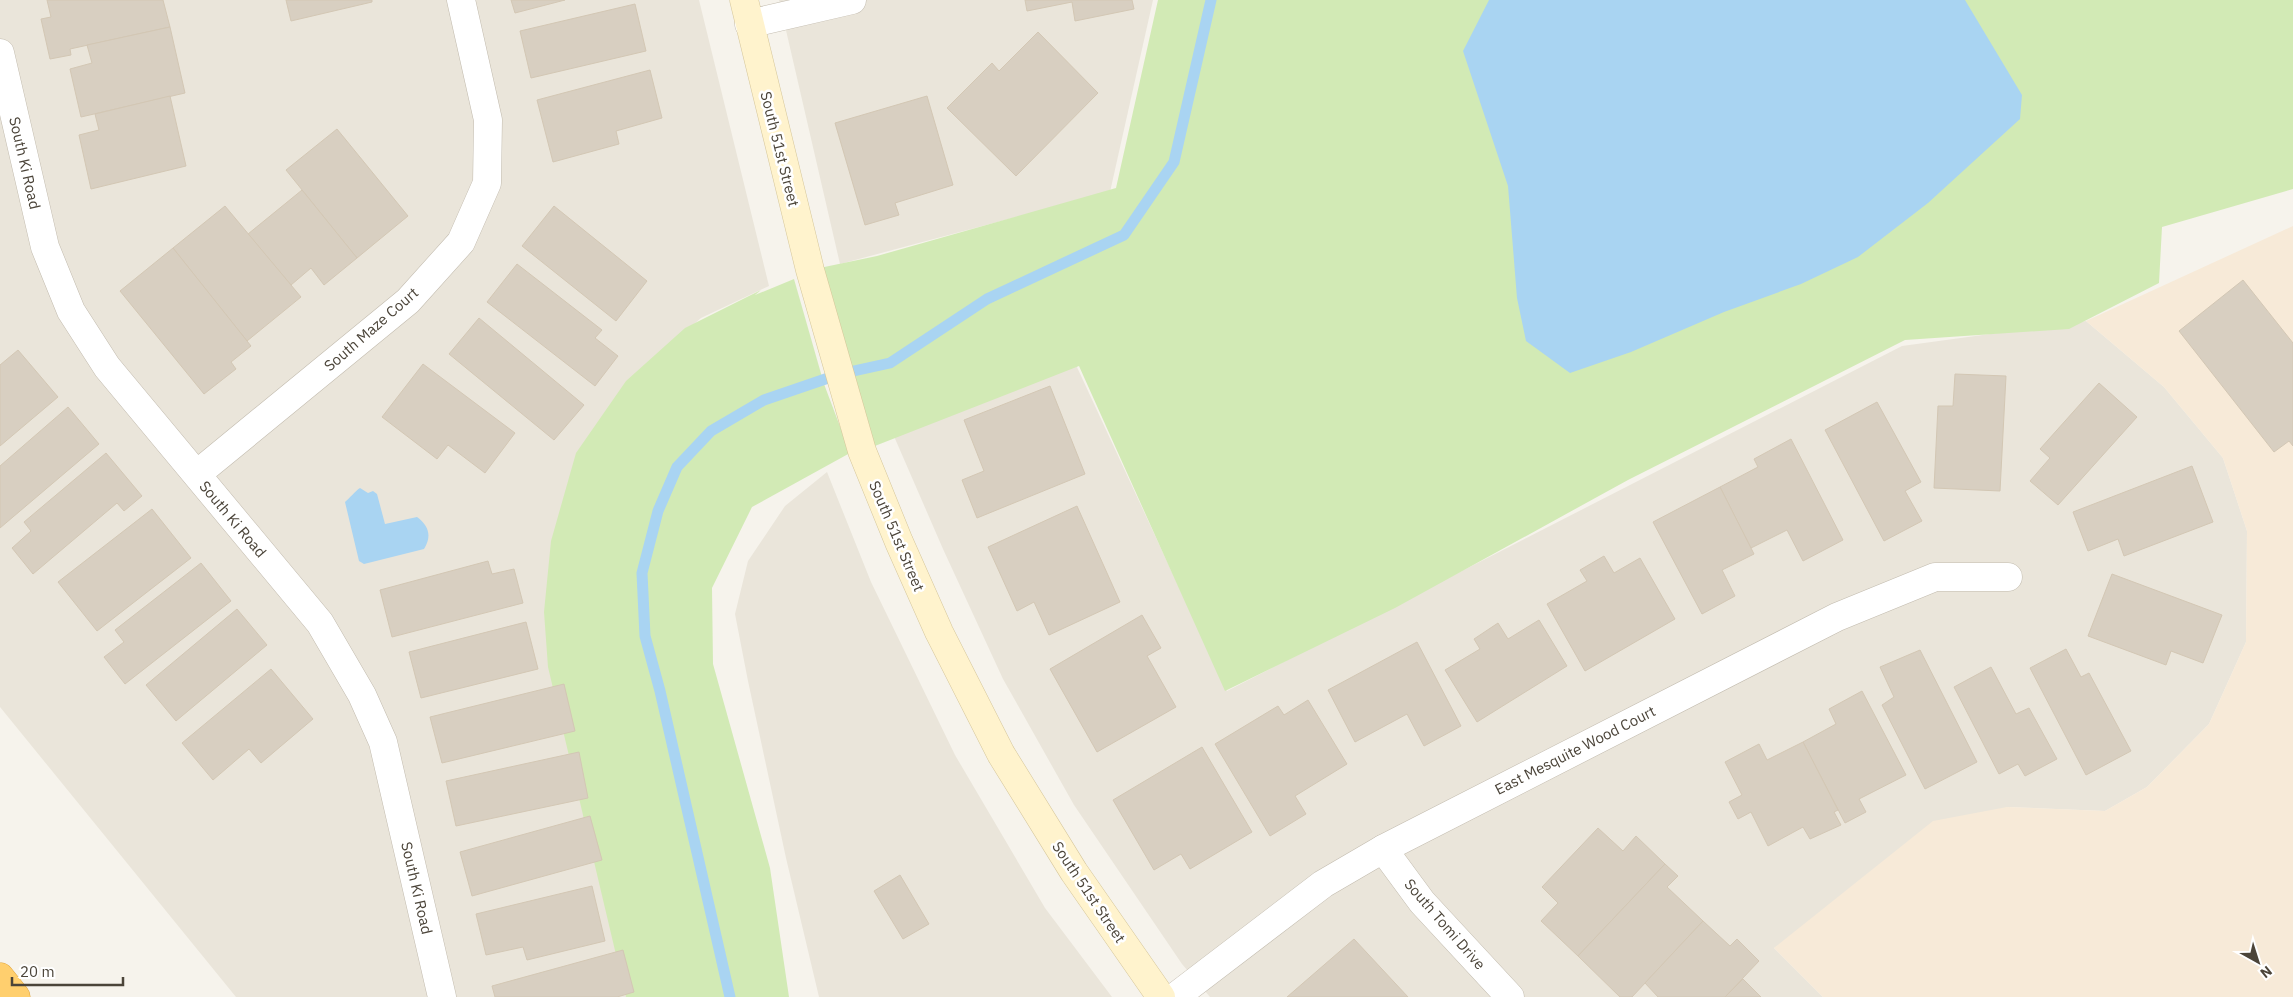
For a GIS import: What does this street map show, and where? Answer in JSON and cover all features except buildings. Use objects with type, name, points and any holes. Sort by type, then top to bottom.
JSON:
[{"type":"highway","points":[[0,977],[16,997]]},
{"type":"street","name":"South Maze Court","points":[[197,474],[408,301],[460,242],[486,183],[488,120],[460,0]]},
{"type":"street","name":"South 51st Street","points":[[852,0],[746,12],[810,270],[862,451],[899,542],[939,632],[1001,754],[1074,872],[1162,997]]},
{"type":"street","name":"South Ki Road","points":[[0,54],[45,247],[70,311],[107,367],[320,623],[362,695],[382,742],[442,997]]},
{"type":"street","name":"East Mesquite Wood Court","points":[[1175,997],[1323,884],[1383,849],[1837,617],[1935,578],[2008,578]]},
{"type":"street","name":"South Tomi Drive","points":[[1383,849],[1422,902],[1510,997]]},
{"type":"shaded area","points":[[0,0],[699,0],[769,286],[701,318],[641,371],[640,997],[236,997],[0,707]]},
{"type":"shaded area","points":[[779,0],[1153,0],[1110,192],[840,264]]},
{"type":"shaded area","points":[[2293,226],[2293,997],[1823,997],[1774,948],[1933,821],[2007,807],[2105,811],[2147,787],[2209,724],[2246,642],[2247,531],[2223,458],[2164,387],[2086,321]]},
{"type":"shaded area","points":[[2086,321],[2164,387],[2223,458],[2247,531],[2246,642],[2209,724],[2147,787],[2105,811],[2007,807],[1774,948],[1823,997],[1210,997],[1182,964],[1074,805],[1003,679],[893,434],[1076,365],[1227,691],[1902,346]]},
{"type":"shaded area","points":[[827,472],[871,582],[955,755],[1045,908],[1112,997],[819,997],[786,858],[735,614],[748,561],[785,506]]},
{"type":"green space","points":[[1158,0],[2293,0],[2293,189],[2162,227],[2159,283],[2069,329],[1905,340],[1628,480],[1395,608],[1225,691],[1079,366],[862,451],[810,270],[877,256],[1116,188]]},
{"type":"green space","points":[[794,279],[824,384],[850,453],[752,507],[712,588],[713,664],[770,868],[789,997],[626,997],[548,667],[544,612],[551,541],[576,453],[626,381],[685,328],[761,290],[755,295]]},
{"type":"water","points":[[1489,0],[1965,0],[2022,95],[2020,119],[1928,203],[1858,257],[1801,284],[1724,312],[1631,352],[1570,373],[1526,341],[1517,298],[1508,186],[1463,51]]},
{"type":"water","points":[[360,488],[368,493],[373,491],[377,494],[385,524],[417,517],[421,520],[428,532],[428,540],[424,549],[364,564],[359,561],[345,502]]},
{"type":"waterway","points":[[730,997],[660,691],[645,636],[642,573],[658,511],[677,467],[711,431],[764,400],[840,374],[890,363],[987,299],[1124,235],[1174,162],[1211,0]]}]
